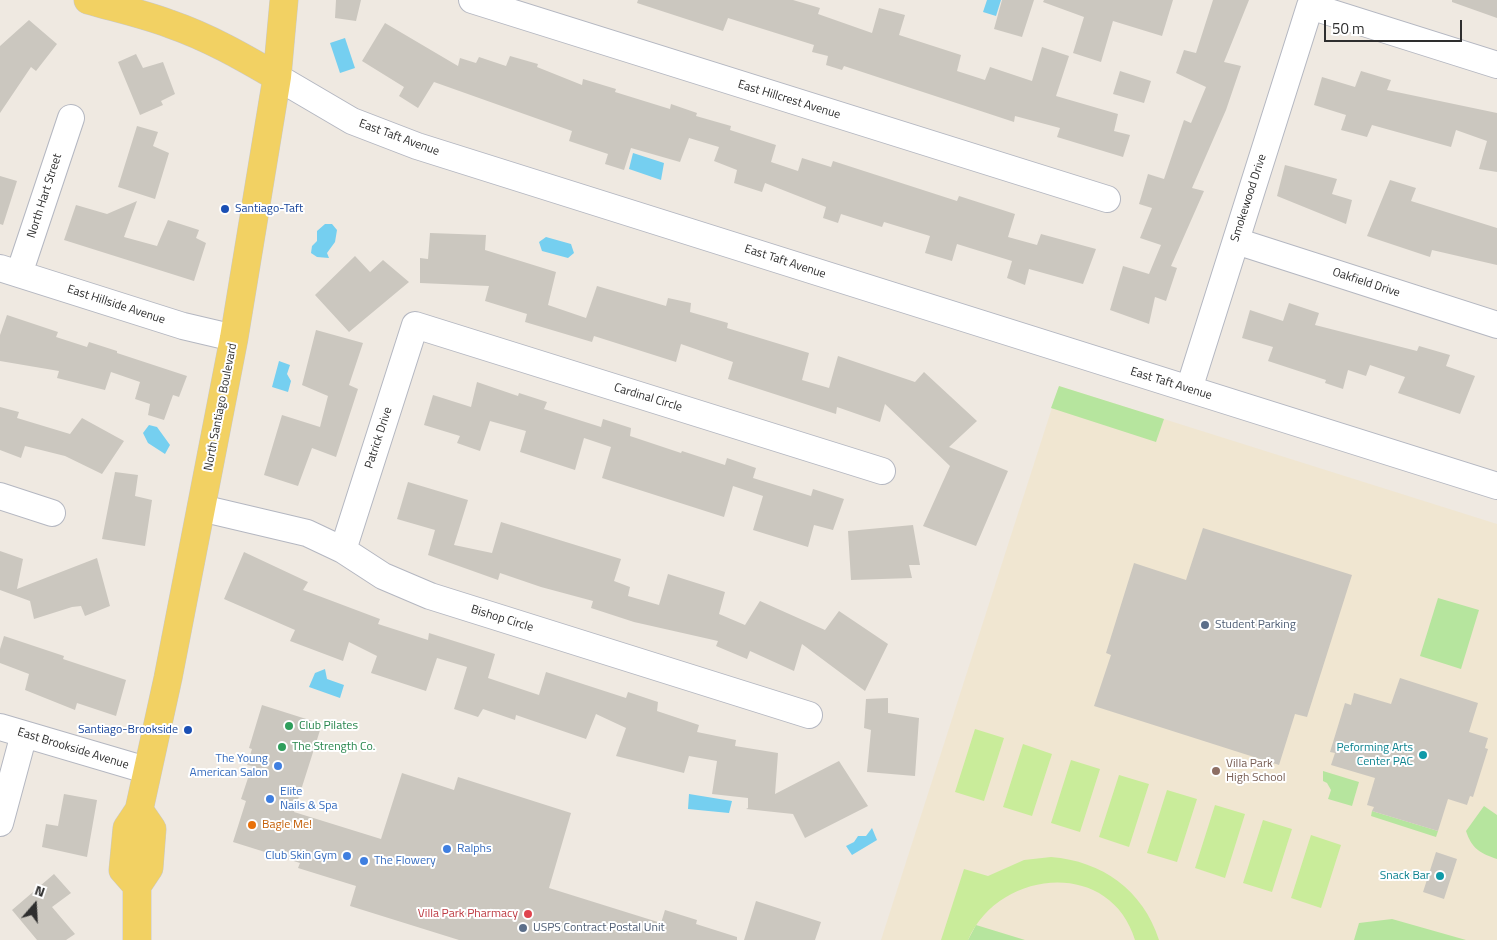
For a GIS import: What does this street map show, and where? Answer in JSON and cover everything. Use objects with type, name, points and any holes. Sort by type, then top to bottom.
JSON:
[{"type":"main road","name":"East Taft Avenue","points":[[88,0],[170,24],[204,37],[235,52],[277,77]]},
{"type":"main road","name":"North Santiago Boulevard","points":[[137,940],[137,886],[123,870],[127,828],[139,810],[146,770],[168,678],[234,338],[277,77],[284,0]]},
{"type":"street","name":"East Hillcrest Avenue","points":[[472,0],[1106,199]]},
{"type":"street","name":"Smokewood Drive","points":[[1189,389],[1310,6],[1497,65]]},
{"type":"street","name":"East Taft Avenue","points":[[277,77],[352,121],[417,146],[1497,486]]},
{"type":"street","name":"North Hart Street","points":[[10,271],[71,118]]},
{"type":"street","name":"Oakfield Drive","points":[[1236,241],[1497,325]]},
{"type":"street","name":"East Hillside Avenue","points":[[10,271],[183,326],[234,338]]},
{"type":"street","name":"Cardinal Circle","points":[[415,326],[882,471]]},
{"type":"street","name":"Patrick Drive","points":[[343,550],[415,326]]},
{"type":"street","points":[[0,496],[52,513]]},
{"type":"street","name":"Bishop Circle","points":[[201,508],[287,527],[319,538],[343,550],[383,576],[430,596],[809,715]]},
{"type":"street","points":[[0,823],[12,730]]},
{"type":"street","name":"East Brookside Avenue","points":[[12,730],[146,770]]},
{"type":"shaded area","name":"Villa Park High School","points":[[1059,386],[1497,524],[1497,940],[881,940]]},
{"type":"green space","points":[[1059,386],[1164,419],[1156,442],[1051,408]]},
{"type":"green space","points":[[1438,598],[1479,610],[1461,669],[1420,656]]},
{"type":"green space","points":[[975,729],[1004,738],[984,801],[955,792]]},
{"type":"green space","points":[[1023,744],[1052,754],[1032,816],[1003,807]]},
{"type":"green space","points":[[1071,760],[1100,769],[1080,832],[1051,823]]},
{"type":"green space","points":[[1323,771],[1359,782],[1352,806],[1328,799],[1331,790],[1327,783],[1323,781]]},
{"type":"green space","points":[[1119,775],[1149,784],[1129,847],[1099,837]]},
{"type":"green space","points":[[1167,790],[1197,799],[1177,862],[1147,853]]},
{"type":"green space","points":[[1215,805],[1245,814],[1225,878],[1195,868]]},
{"type":"green space","points":[[1484,806],[1497,815],[1497,859],[1477,850],[1466,831]]},
{"type":"green space","points":[[1372,811],[1438,831],[1436,837],[1371,816]]},
{"type":"green space","points":[[1263,820],[1292,829],[1272,892],[1243,883]]},
{"type":"green space","points":[[1311,835],[1341,845],[1321,908],[1291,898]]},
{"type":"green space","points":[[1051,857],[1087,865],[1118,881],[1143,906],[1159,940],[1135,940],[1122,914],[1103,895],[1079,885],[1054,883],[1028,887],[1004,899],[983,916],[968,940],[941,940],[964,869],[988,876],[1024,860]]},
{"type":"green space","points":[[1392,919],[1466,940],[1354,940],[1359,923]]},
{"type":"green space","points":[[976,925],[1025,940],[968,940]]},
{"type":"water","points":[[987,0],[1001,0],[996,16],[983,12]]},
{"type":"water","points":[[345,38],[355,68],[340,73],[330,43]]},
{"type":"water","points":[[633,153],[664,163],[661,180],[629,169]]},
{"type":"water","points":[[325,224],[332,224],[337,230],[335,242],[327,253],[329,258],[317,257],[311,253],[312,246],[317,241],[317,231]]},
{"type":"water","points":[[546,237],[571,244],[574,253],[568,258],[542,251],[539,242]]},
{"type":"water","points":[[279,361],[290,365],[287,374],[291,381],[288,392],[272,387]]},
{"type":"water","points":[[149,425],[157,427],[170,445],[165,454],[148,443],[143,433]]},
{"type":"water","points":[[325,669],[327,679],[344,685],[340,698],[309,687],[315,673]]},
{"type":"water","points":[[689,794],[732,801],[729,813],[688,809]]},
{"type":"water","points":[[872,828],[877,840],[852,855],[846,846],[854,842],[858,836],[866,836]]},
{"type":"building","points":[[336,0],[361,0],[356,21],[335,18]]},
{"type":"building","points":[[638,0],[793,0],[820,8],[818,14],[872,33],[879,8],[905,15],[899,35],[961,55],[957,71],[985,80],[990,67],[1032,81],[1042,47],[1069,56],[1056,96],[1118,114],[1114,131],[1130,135],[1123,157],[1057,137],[1060,128],[1015,116],[1014,122],[844,66],[842,70],[826,65],[828,56],[812,52],[814,45],[728,18],[723,31],[637,3]]},
{"type":"building","points":[[1002,0],[1034,0],[1022,37],[994,29]]},
{"type":"building","points":[[1044,0],[1173,0],[1162,36],[1113,21],[1101,62],[1073,53],[1084,17],[1043,2]]},
{"type":"building","points":[[1213,0],[1249,0],[1224,62],[1241,66],[1226,110],[1192,188],[1204,191],[1171,266],[1177,268],[1166,301],[1155,297],[1149,324],[1110,310],[1123,266],[1149,274],[1161,245],[1140,238],[1152,208],[1139,204],[1148,174],[1164,179],[1184,120],[1191,123],[1206,87],[1176,73],[1184,50],[1196,53]]},
{"type":"building","points":[[1452,0],[1497,0],[1497,18],[1452,2]]},
{"type":"building","points":[[29,20],[57,44],[36,71],[31,67],[0,113],[0,46]]},
{"type":"building","points":[[385,23],[458,66],[460,58],[476,63],[479,57],[506,66],[510,56],[538,64],[537,67],[582,85],[583,79],[616,89],[615,92],[670,109],[671,104],[697,113],[696,116],[731,126],[730,130],[776,145],[771,162],[798,171],[802,158],[831,167],[833,161],[957,201],[959,196],[1015,214],[1008,237],[1037,245],[1041,234],[1096,249],[1083,284],[1029,269],[1025,285],[1007,278],[1012,261],[957,244],[952,261],[925,253],[930,236],[884,222],[882,227],[841,214],[838,223],[823,218],[826,207],[765,183],[762,192],[734,183],[737,170],[714,161],[719,147],[689,138],[680,162],[631,148],[624,170],[605,164],[608,154],[569,141],[572,131],[434,82],[418,108],[399,96],[404,87],[362,61]]},
{"type":"building","points":[[136,54],[143,68],[163,62],[175,94],[161,101],[163,105],[140,115],[118,62]]},
{"type":"building","points":[[1120,71],[1151,81],[1144,103],[1113,94]]},
{"type":"building","points":[[1361,71],[1391,80],[1387,90],[1497,113],[1497,172],[1479,169],[1487,141],[1456,130],[1451,147],[1372,125],[1367,137],[1341,130],[1346,115],[1314,105],[1322,77],[1355,87]]},
{"type":"building","points":[[137,126],[158,132],[153,146],[169,153],[155,199],[118,187]]},
{"type":"building","points":[[1285,165],[1337,179],[1332,194],[1352,200],[1346,224],[1277,196]]},
{"type":"building","points":[[0,176],[17,181],[3,225],[0,224]]},
{"type":"building","points":[[1390,180],[1416,188],[1411,201],[1497,228],[1497,265],[1432,250],[1430,257],[1367,236]]},
{"type":"building","points":[[137,201],[124,237],[157,246],[168,220],[199,230],[196,238],[206,243],[194,281],[64,240],[76,205],[107,214]]},
{"type":"building","points":[[430,233],[486,235],[485,250],[556,272],[548,305],[586,318],[597,286],[666,306],[668,298],[691,303],[690,312],[728,323],[727,328],[809,353],[802,380],[829,388],[838,356],[915,382],[924,372],[977,421],[949,447],[1008,471],[976,546],[923,526],[950,466],[885,404],[880,422],[837,407],[836,414],[728,379],[733,362],[681,344],[676,362],[594,336],[592,342],[525,322],[527,314],[485,301],[489,286],[420,283],[420,258],[428,259]]},
{"type":"building","points":[[355,256],[370,272],[383,260],[409,282],[349,332],[315,295]]},
{"type":"building","points":[[1289,303],[1319,313],[1315,325],[1417,351],[1419,346],[1450,355],[1446,366],[1475,376],[1460,414],[1398,393],[1405,377],[1370,365],[1366,376],[1348,370],[1343,389],[1325,383],[1326,380],[1268,361],[1273,347],[1242,338],[1250,310],[1283,321]]},
{"type":"building","points":[[7,315],[58,332],[56,337],[87,347],[89,342],[187,376],[179,397],[173,395],[164,420],[148,415],[150,404],[135,399],[140,382],[111,372],[105,390],[57,378],[59,371],[0,361],[0,335]]},
{"type":"building","points":[[316,330],[363,343],[349,385],[358,389],[336,457],[312,448],[298,486],[264,475],[282,415],[320,427],[328,396],[302,385]]},
{"type":"building","points":[[477,382],[518,396],[519,393],[547,402],[544,409],[601,427],[603,419],[631,428],[630,436],[681,453],[682,451],[725,465],[727,458],[756,468],[753,478],[811,496],[813,489],[844,499],[833,530],[814,525],[808,547],[753,530],[763,496],[733,486],[724,517],[602,478],[611,447],[584,438],[575,470],[520,452],[526,431],[490,421],[480,451],[457,443],[460,436],[424,425],[433,395],[471,407]]},
{"type":"building","points":[[0,407],[19,412],[17,418],[70,434],[82,418],[124,441],[102,474],[65,456],[25,446],[21,458],[0,450]]},
{"type":"building","points":[[115,472],[138,475],[135,496],[152,500],[145,546],[102,539]]},
{"type":"building","points":[[408,482],[468,500],[454,545],[492,553],[501,522],[621,559],[614,581],[630,587],[628,596],[659,605],[668,574],[725,592],[719,614],[745,625],[760,601],[825,630],[839,611],[888,644],[865,691],[802,644],[794,671],[750,651],[747,659],[716,646],[718,641],[634,622],[591,608],[593,601],[541,587],[500,573],[498,580],[428,555],[435,530],[397,519]]},
{"type":"building","points":[[913,525],[920,565],[909,565],[912,578],[851,580],[848,531]]},
{"type":"building","points":[[1203,528],[1352,575],[1307,717],[1295,714],[1279,765],[1094,706],[1111,655],[1106,653],[1134,563],[1186,580]]},
{"type":"building","points":[[0,551],[23,559],[17,589],[97,558],[110,606],[85,616],[81,606],[34,619],[30,601],[0,590]]},
{"type":"building","points":[[244,552],[308,582],[303,590],[380,619],[378,624],[428,640],[429,633],[495,654],[488,678],[539,695],[546,672],[626,698],[628,692],[658,702],[657,711],[699,725],[697,732],[736,740],[735,746],[778,753],[775,794],[839,761],[868,806],[805,838],[793,814],[746,809],[748,808],[748,798],[712,794],[717,761],[689,756],[684,773],[616,756],[626,728],[596,714],[586,739],[516,715],[515,720],[483,709],[478,717],[454,709],[467,667],[437,658],[426,691],[371,673],[377,656],[349,642],[343,661],[290,641],[295,630],[224,599]]},
{"type":"building","points":[[4,636],[64,656],[63,659],[126,680],[116,716],[77,703],[75,710],[25,690],[29,674],[0,663],[0,649]]},
{"type":"building","points":[[1400,678],[1478,703],[1469,732],[1488,738],[1485,748],[1488,749],[1473,797],[1470,796],[1467,805],[1448,799],[1438,831],[1372,811],[1374,807],[1367,805],[1375,778],[1331,765],[1335,753],[1330,752],[1345,703],[1351,705],[1354,693],[1391,704]]},
{"type":"building","points":[[888,698],[888,713],[919,718],[915,776],[867,772],[871,730],[864,728],[866,699]]},
{"type":"building","points":[[262,705],[322,724],[294,812],[381,839],[402,773],[454,790],[458,777],[571,813],[549,888],[661,923],[665,910],[697,920],[696,924],[737,937],[737,940],[459,940],[350,906],[356,886],[298,868],[300,863],[233,842],[246,801],[241,799],[252,766],[247,765],[252,749],[249,748]]},
{"type":"building","points":[[64,794],[97,800],[87,857],[42,847],[46,824],[58,826]]},
{"type":"building","name":"Snack Bar","points":[[1436,852],[1457,859],[1444,899],[1423,892]]},
{"type":"building","points":[[54,874],[71,893],[52,907],[75,934],[66,940],[37,940],[12,910]]},
{"type":"building","points":[[756,901],[821,922],[815,940],[744,940]]},
{"type":"place","name":"Santiago-Taft","points":[[225,209]]},
{"type":"place","name":"Student Parking","points":[[1205,625]]},
{"type":"place","name":"Club Pilates","points":[[289,726]]},
{"type":"place","name":"Santiago-Brookside","points":[[188,730]]},
{"type":"place","name":"The Strength Co.","points":[[282,747]]},
{"type":"place","name":"Peforming Arts Center PAC","points":[[1423,755]]},
{"type":"place","name":"The Young American Salon","points":[[278,766]]},
{"type":"place","name":"Villa Park High School","points":[[1216,771]]},
{"type":"place","name":"Elite Nails & Spa","points":[[270,799]]},
{"type":"place","name":"Bagle Me!","points":[[252,825]]},
{"type":"place","name":"Ralphs","points":[[447,849]]},
{"type":"place","name":"Club Skin Gym","points":[[347,856]]},
{"type":"place","name":"The Flowery","points":[[364,861]]},
{"type":"place","name":"Snack Bar","points":[[1440,876]]},
{"type":"place","name":"Villa Park Pharmacy","points":[[528,914]]},
{"type":"place","name":"USPS Contract Postal Unit","points":[[523,928]]}]
